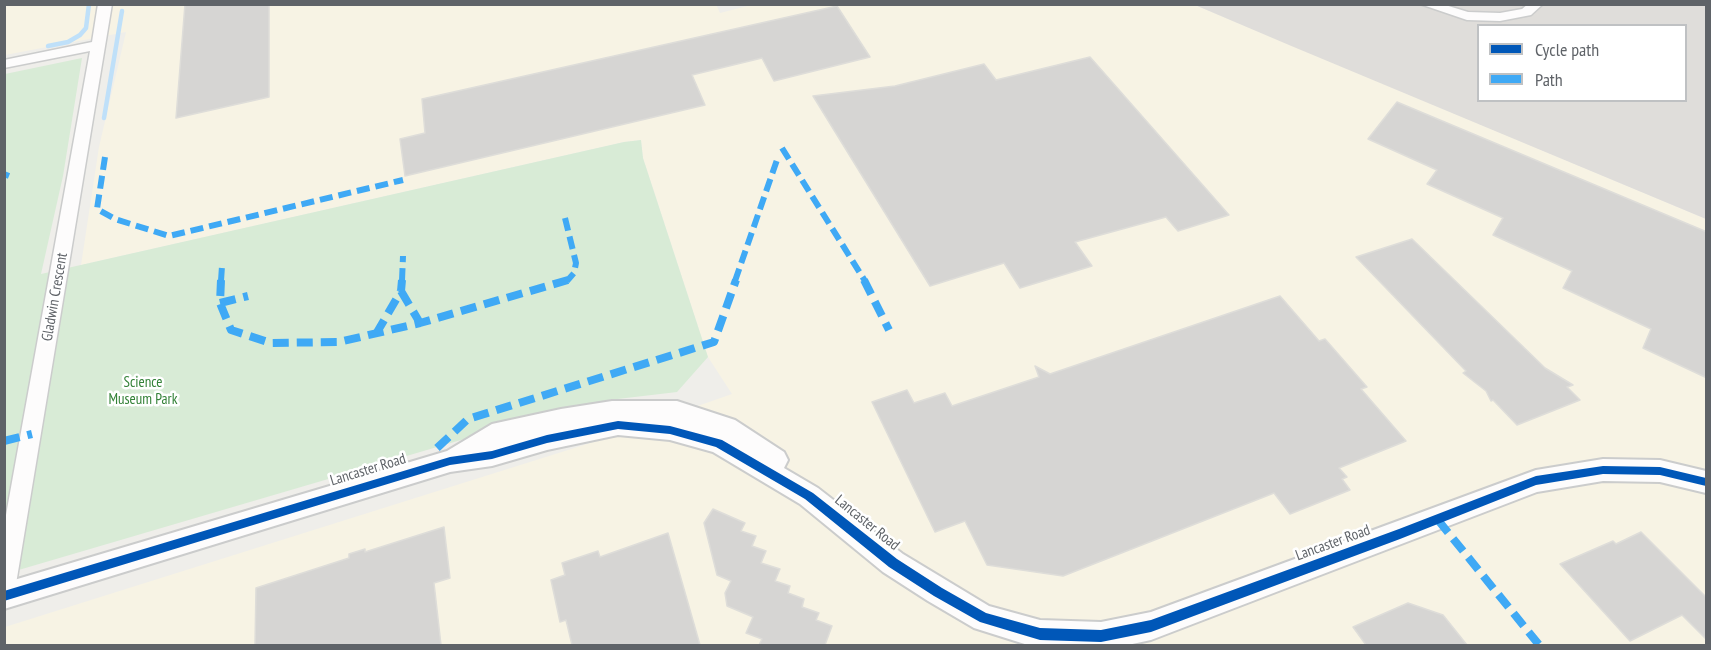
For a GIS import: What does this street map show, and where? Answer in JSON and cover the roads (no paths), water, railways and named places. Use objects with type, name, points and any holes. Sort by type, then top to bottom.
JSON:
[{"type":"street","name":"Gladwin Crescent","points":[[4,590],[105,4]]},
{"type":"street","points":[[1426,4],[1467,16],[1500,16],[1526,12],[1537,4]]},
{"type":"street","points":[[4,64],[97,45]]},
{"type":"street","name":"Lancaster Road","points":[[4,596],[450,461],[492,455],[547,439],[618,425],[670,430],[719,443],[809,496],[893,563],[938,592],[984,618],[1040,634],[1101,636],[1151,626],[1536,481],[1603,470],[1660,471],[1707,482]]},
{"type":"waterway","points":[[48,46],[68,42],[80,35],[86,28],[89,4]]},
{"type":"waterway","points":[[104,118],[122,11]]},
{"type":"park label","name":"Science Museum Park","points":[[143,392]]}]
